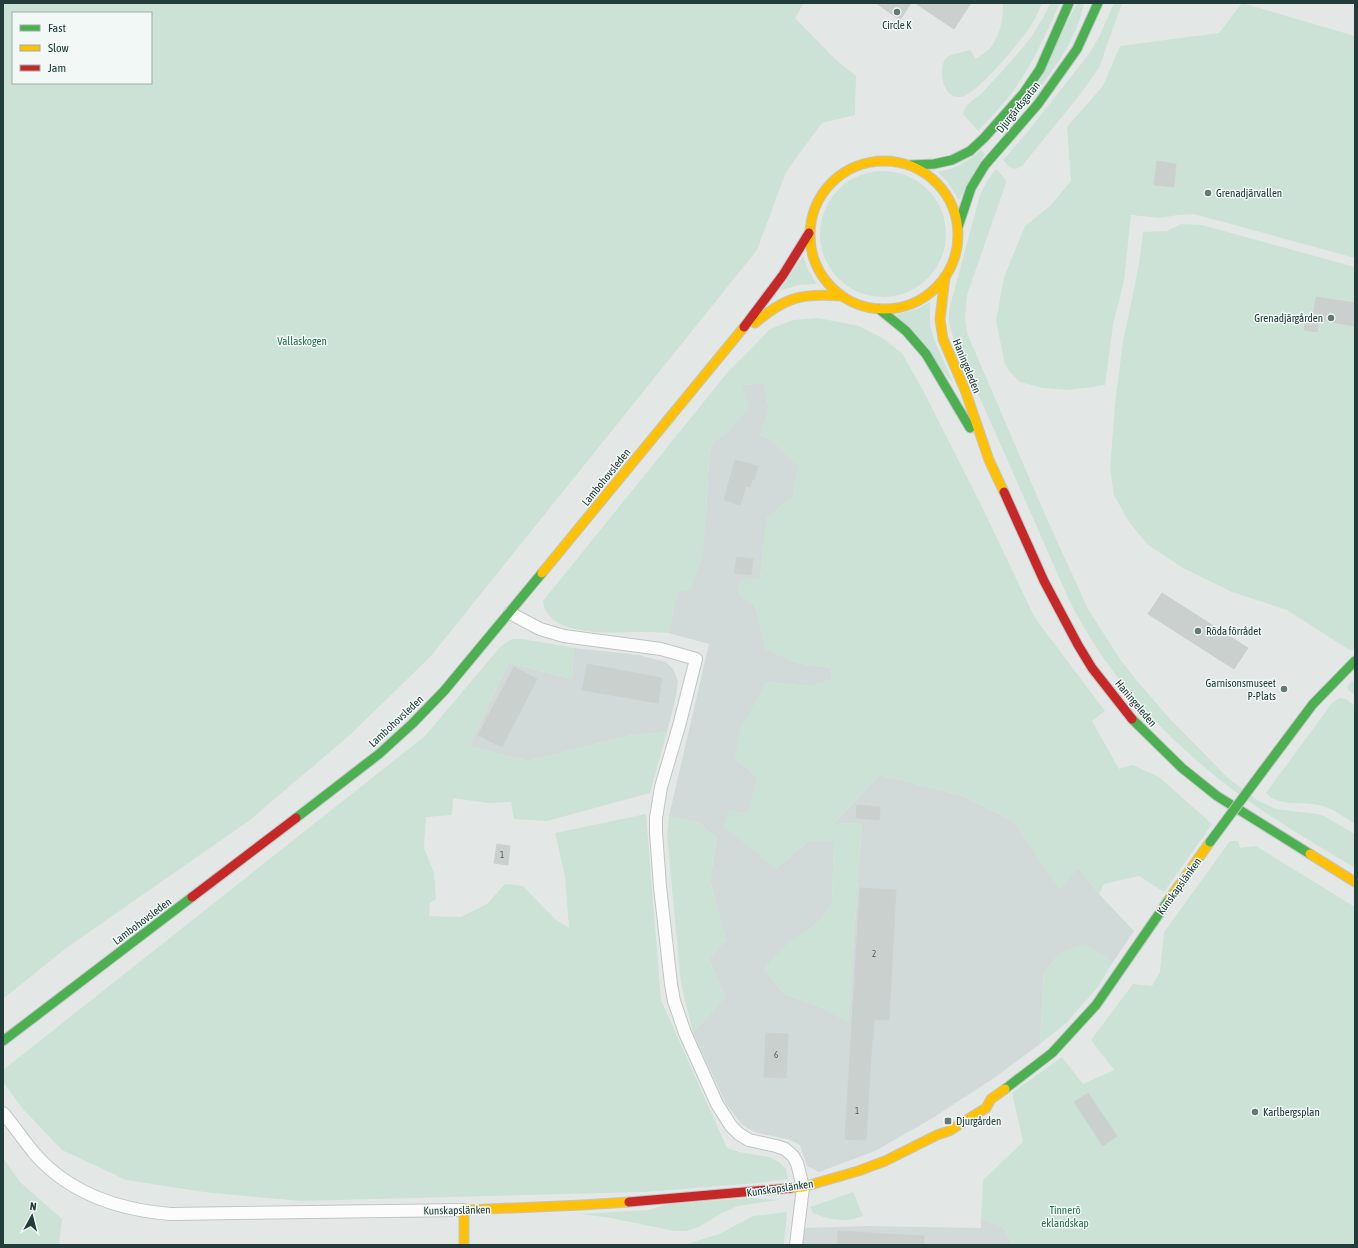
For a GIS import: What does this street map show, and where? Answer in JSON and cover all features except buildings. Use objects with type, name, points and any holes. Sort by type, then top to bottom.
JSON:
[{"type":"main road","name":"Djurgårdsgatan","points":[[910,165],[934,164],[952,160],[970,151],[984,138],[1023,94],[1040,68],[1069,3]]},
{"type":"main road","name":"Djurgårdsgatan","points":[[958,226],[972,188],[985,165],[1038,104],[1073,55],[1092,20],[1098,3]]},
{"type":"main road","points":[[891,161],[910,165],[925,173],[933,179],[948,196],[954,210],[958,226],[958,244],[954,261],[946,277],[933,291],[916,302],[898,308],[879,309],[859,305],[841,296],[827,283],[817,268],[811,251],[810,233],[813,213],[821,194],[834,179],[851,168],[870,162],[891,161]]},
{"type":"main road","name":"Lambohovsleden","points":[[4,1041],[379,754],[412,724],[444,691],[510,613],[732,343],[783,275],[810,233]]},
{"type":"main road","name":"Haningeleden","points":[[946,277],[940,319],[943,339],[965,390],[989,460],[1044,581],[1092,668],[1130,717],[1182,768],[1217,796],[1355,882]]},
{"type":"main road","name":"Lambohovsleden","points":[[732,343],[758,320],[786,301],[799,296],[817,294],[841,296]]},
{"type":"main road","name":"Haningeleden","points":[[879,309],[906,331],[926,354],[989,460]]},
{"type":"main road","name":"Kunskapslänken","points":[[464,1210],[582,1205],[758,1192],[803,1187],[852,1173],[884,1161],[936,1135],[949,1131],[980,1112],[986,1108],[991,1099],[1052,1053],[1096,1005],[1210,842],[1313,704],[1355,661]]},
{"type":"main road","points":[[981,1100],[991,1099]]},
{"type":"main road","name":"Kunskapslänken","points":[[936,1135],[944,1123],[961,1113]]},
{"type":"main road","points":[[464,1210],[464,1245]]},
{"type":"street","points":[[510,613],[540,629],[564,636],[661,649],[696,659],[679,726],[661,787],[656,818],[660,887],[667,955],[674,1001],[685,1032],[718,1104],[731,1126],[739,1134],[749,1140],[785,1149],[793,1156],[797,1163],[803,1187],[796,1245]]},
{"type":"street","name":"Kunskapslänken","points":[[3,1113],[36,1155],[66,1181],[107,1202],[130,1209],[172,1214],[464,1210]]},
{"type":"shaded area","points":[[764,383],[769,409],[761,435],[773,441],[799,467],[793,496],[767,518],[755,606],[766,649],[797,663],[831,668],[832,680],[809,686],[766,682],[735,758],[758,778],[748,813],[776,869],[808,841],[834,841],[832,903],[822,919],[788,944],[764,969],[784,994],[823,1008],[848,1022],[862,823],[833,824],[880,775],[963,796],[1013,821],[1060,889],[1078,867],[1099,894],[1134,931],[1111,965],[1106,956],[1060,953],[1044,972],[1040,1044],[997,1076],[931,1119],[875,1151],[819,1172],[807,1166],[800,1145],[788,1139],[757,1133],[747,1128],[740,1122],[726,1104],[693,1033],[725,997],[709,959],[726,940],[710,881],[717,838],[699,823],[669,816],[709,644],[668,633],[678,591],[706,515],[709,457],[713,442],[730,430],[742,385]]},
{"type":"shaded area","points":[[574,648],[639,655],[666,662],[674,670],[678,682],[667,732],[627,736],[528,761],[469,746],[509,663],[572,679]]},
{"type":"shaded area","points":[[981,1219],[1002,1226],[1013,1245],[802,1245],[804,1228],[868,1226],[981,1228]]},
{"type":"green space","name":"Vallaskogen","points":[[3,3],[804,3],[795,18],[835,59],[856,76],[855,115],[822,123],[786,172],[757,250],[431,656],[351,734],[250,820],[65,949],[3,999]]},
{"type":"green space","points":[[1003,3],[1042,3],[1028,30],[986,79],[968,94],[961,97],[954,96],[949,93],[943,80],[942,66],[944,61],[949,56],[970,50],[976,59],[990,48],[999,31],[1003,14]]},
{"type":"green space","points":[[1050,3],[1060,3],[1029,67],[1007,99],[978,131],[963,114],[964,110],[983,92],[1021,50],[1037,28]]},
{"type":"green space","points":[[1077,3],[1084,3],[1081,17],[1070,42],[1032,99],[1029,97]]},
{"type":"green space","points":[[1114,3],[1122,3],[1099,68],[1078,97],[1022,166],[1016,169],[1009,167],[1003,160],[1029,130],[1089,54],[1099,37]]},
{"type":"green space","name":"Grenadjärvallen","points":[[1242,3],[1355,36],[1355,258],[1194,214],[1160,218],[1131,215],[1124,281],[1113,325],[1105,385],[1070,390],[1043,388],[1020,382],[1009,371],[1005,364],[996,321],[1004,277],[1025,226],[1050,206],[1071,181],[1067,127],[1103,86],[1120,46],[1219,33]]},
{"type":"green space","points":[[981,150],[985,154],[959,200],[947,181],[938,172],[951,169],[961,164]]},
{"type":"green space","points":[[996,169],[1006,180],[1006,183],[967,295],[965,319],[967,333],[1047,519],[1088,609],[1120,659],[1138,682],[1171,720],[1228,778],[1257,800],[1276,809],[1318,814],[1355,834],[1355,868],[1248,801],[1185,750],[1162,728],[1121,681],[1085,630],[1070,602],[957,346],[950,326],[950,306],[980,195],[987,181]]},
{"type":"green space","points":[[889,171],[913,178],[928,189],[939,204],[945,222],[945,246],[939,264],[928,279],[913,290],[895,296],[877,297],[853,290],[838,279],[827,264],[821,246],[820,228],[827,204],[838,189],[853,178],[871,172]]},
{"type":"green space","points":[[1181,224],[1202,225],[1355,267],[1355,649],[1351,651],[1287,610],[1232,592],[1183,568],[1148,545],[1129,522],[1114,495],[1110,469],[1115,404],[1123,341],[1139,265],[1143,232],[1167,231]]},
{"type":"green space","points":[[803,256],[808,270],[817,284],[798,285],[779,291]]},
{"type":"green space","points":[[930,302],[930,325],[935,342],[953,383],[896,315],[917,309]]},
{"type":"green space","points":[[818,318],[859,326],[882,338],[902,353],[925,394],[984,511],[1035,618],[1105,711],[1092,721],[1119,769],[1133,765],[1159,777],[1212,824],[1164,892],[1139,876],[1104,884],[1099,894],[1078,867],[1060,890],[1013,821],[963,796],[880,775],[833,824],[862,823],[848,1023],[823,1008],[784,994],[764,969],[788,944],[822,919],[832,903],[834,841],[808,841],[776,869],[723,826],[729,811],[748,812],[758,778],[735,758],[740,730],[766,682],[809,686],[832,679],[831,668],[797,663],[766,649],[755,606],[738,594],[740,580],[760,578],[767,518],[793,496],[799,467],[773,441],[761,435],[769,409],[764,383],[742,385],[749,408],[730,430],[713,442],[709,457],[703,555],[691,590],[678,592],[668,633],[601,632],[569,628],[556,622],[547,613],[543,601],[727,373],[770,329],[793,320]]},
{"type":"green space","points":[[512,639],[523,639],[574,648],[572,679],[509,663],[469,746],[528,761],[627,736],[667,732],[650,793],[547,821],[514,819],[511,802],[488,803],[453,798],[452,815],[426,817],[424,848],[434,873],[436,899],[430,903],[429,916],[461,917],[487,904],[505,884],[523,886],[555,919],[569,928],[565,876],[555,833],[646,814],[661,1000],[727,1148],[739,1152],[769,1157],[779,1162],[786,1169],[788,1179],[759,1183],[645,1192],[300,1201],[204,1192],[126,1180],[62,1150],[23,1109],[3,1082],[3,1070],[425,736],[501,646]]},
{"type":"green space","points":[[1355,679],[1355,695],[1349,691],[1347,687]]},
{"type":"green space","points":[[1339,698],[1346,699],[1355,706],[1355,824],[1327,807],[1316,804],[1278,801],[1271,798],[1266,793],[1332,703]]},
{"type":"green space","points":[[669,816],[699,823],[717,838],[710,881],[726,940],[709,959],[725,997],[693,1033],[681,983],[667,836]]},
{"type":"green space","name":"Tinnerö eklandskap","points":[[1230,841],[1238,841],[1240,848],[1256,846],[1355,907],[1355,1245],[1013,1245],[1002,1226],[981,1219],[983,1180],[1023,1142],[1012,1093],[1062,1057],[1083,1084],[1114,1070],[1091,1040],[1133,984],[1152,986],[1160,972],[1164,932]]},
{"type":"green space","points":[[1084,944],[1106,956],[1111,965],[1098,987],[1066,1023],[1040,1044],[1044,972],[1060,953]]},
{"type":"green space","points":[[3,1158],[20,1182],[62,1219],[59,1245],[3,1245]]},
{"type":"green space","points":[[853,1192],[863,1216],[844,1220],[831,1219],[813,1213],[810,1207]]},
{"type":"green space","points":[[750,1198],[778,1200],[738,1206],[722,1213],[699,1227],[686,1231],[674,1231],[611,1218],[581,1214],[648,1210],[668,1204]]},
{"type":"green space","points":[[787,1212],[784,1245],[684,1245],[719,1234],[753,1216]]},
{"type":"traffic: fast","points":[[911,165],[934,164],[952,160],[970,151],[984,138],[1023,94],[1040,69],[1069,3]]},
{"type":"traffic: fast","points":[[958,227],[971,188],[985,165],[1038,104],[1077,49],[1098,3]]},
{"type":"traffic: fast","points":[[879,309],[906,331],[926,354],[970,428]]},
{"type":"traffic: fast","points":[[296,818],[379,754],[412,724],[444,691],[542,573]]},
{"type":"traffic: fast","points":[[1262,772],[1313,704],[1355,661]]},
{"type":"traffic: fast","points":[[1132,719],[1182,768],[1217,796],[1310,854]]},
{"type":"traffic: fast","points":[[1210,842],[1262,772]]},
{"type":"traffic: fast","points":[[3,1041],[192,897]]},
{"type":"traffic: fast","points":[[1005,1089],[1052,1053],[1096,1005],[1170,898]]},
{"type":"traffic: slow","points":[[891,161],[906,164],[925,173],[941,188],[946,194],[955,213],[958,235],[955,257],[949,270],[946,276],[931,292],[925,297],[906,306],[891,309],[877,309],[862,306],[843,297],[822,276],[811,249],[810,228],[813,213],[822,194],[843,173],[870,162],[891,161]]},
{"type":"traffic: slow","points":[[945,277],[940,319],[943,339],[965,390],[989,460],[1004,492]]},
{"type":"traffic: slow","points":[[755,323],[785,302],[805,296],[841,296]]},
{"type":"traffic: slow","points":[[542,573],[744,327]]},
{"type":"traffic: slow","points":[[1170,898],[1210,842]]},
{"type":"traffic: slow","points":[[1310,854],[1355,882]]},
{"type":"traffic: slow","points":[[791,1188],[803,1187],[858,1171],[885,1161],[937,1135],[949,1131],[986,1108],[991,1099],[1005,1089]]},
{"type":"traffic: slow","points":[[464,1245],[464,1210],[629,1202]]},
{"type":"traffic: jam","points":[[744,327],[783,275],[809,233]]},
{"type":"traffic: jam","points":[[1004,492],[1044,581],[1078,645],[1092,668],[1132,719]]},
{"type":"traffic: jam","points":[[192,897],[296,818]]},
{"type":"traffic: jam","points":[[629,1202],[791,1188]]},
{"type":"place","name":"Circle K","points":[[897,12]]},
{"type":"place","name":"Grenadjärvallen","points":[[1208,193]]},
{"type":"place","name":"Grenadjärgården","points":[[1331,318]]},
{"type":"place","name":"Röda förrådet","points":[[1198,631]]},
{"type":"place","name":"Garnisonsmuseet P-Plats","points":[[1284,689]]},
{"type":"place","name":"Karlbergsplan","points":[[1255,1112]]},
{"type":"place","name":"Djurgården","points":[[948,1121]]}]
